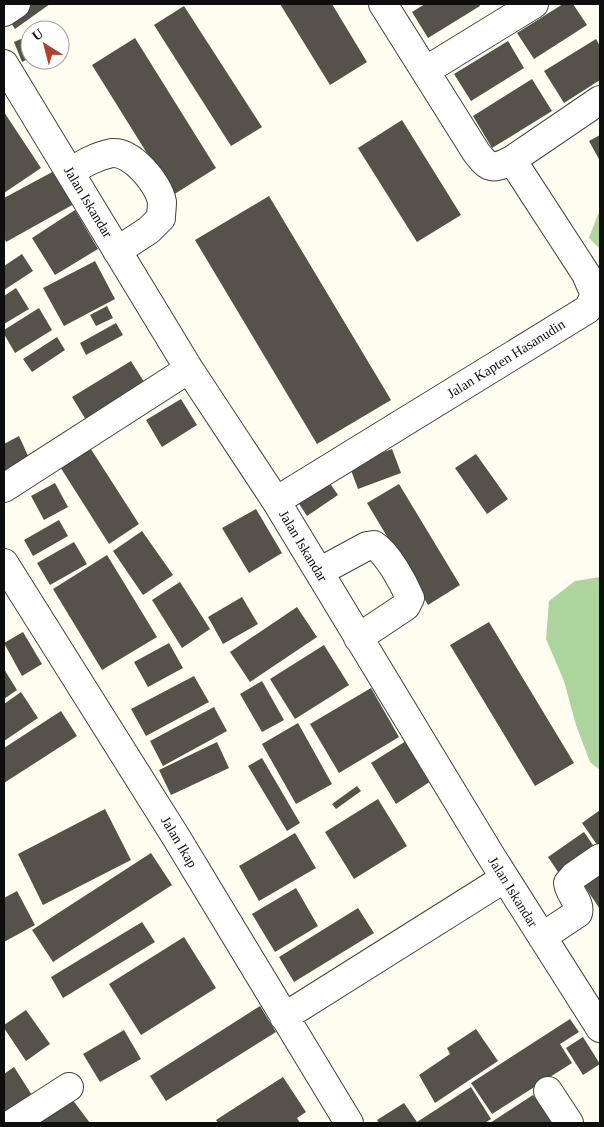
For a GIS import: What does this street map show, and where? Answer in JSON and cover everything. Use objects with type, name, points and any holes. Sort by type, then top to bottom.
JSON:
[{"type":"street","points":[[4,12],[16,4]]},
{"type":"street","points":[[384,4],[485,163],[491,167],[499,166],[512,160],[600,100]]},
{"type":"street","points":[[425,71],[534,4]]},
{"type":"street","name":"Jalan Iskandar","points":[[4,64],[189,369],[276,501],[505,878],[600,1028]]},
{"type":"street","points":[[70,172],[88,160],[114,153],[135,161],[155,185],[162,202],[161,218],[149,230],[117,251]]},
{"type":"street","name":"Jalan Kapten Hasanudin","points":[[276,501],[588,309],[595,295],[586,274],[512,160]]},
{"type":"street","points":[[4,488],[189,369]]},
{"type":"street","points":[[319,572],[374,545],[381,550],[406,589],[410,598],[406,606],[358,638]]},
{"type":"street","name":"Jalan Ikap","points":[[4,563],[176,837],[349,1123]]},
{"type":"street","points":[[542,937],[578,913],[579,906],[568,888],[568,883],[574,876],[600,858]]},
{"type":"street","points":[[284,1017],[505,878]]},
{"type":"street","points":[[12,1123],[69,1087]]},
{"type":"street","points":[[548,1091],[569,1123]]},
{"type":"green space","points":[[600,213],[600,249],[589,238]]},
{"type":"green space","points":[[600,577],[600,770],[590,762],[576,725],[564,681],[546,639],[549,601],[575,581]]},
{"type":"building","points":[[19,4],[50,4],[28,20],[20,20],[20,25],[15,29],[5,14]]},
{"type":"building","points":[[280,4],[332,4],[367,62],[330,85]]},
{"type":"building","points":[[425,4],[479,4],[480,6],[428,38],[412,12]]},
{"type":"building","points":[[563,4],[573,4],[587,25],[534,59],[517,33]]},
{"type":"building","points":[[184,6],[262,127],[231,146],[154,25]]},
{"type":"building","points":[[135,38],[216,168],[173,195],[92,65]]},
{"type":"building","points":[[20,39],[20,57],[14,42]]},
{"type":"building","points":[[596,39],[600,46],[600,80],[564,103],[544,71]]},
{"type":"building","points":[[508,41],[524,68],[471,101],[454,74]]},
{"type":"building","points":[[532,79],[552,111],[492,148],[473,116]]},
{"type":"building","points":[[4,112],[41,168],[4,193]]},
{"type":"building","points":[[402,120],[461,215],[417,242],[358,148]]},
{"type":"building","points":[[600,135],[600,161],[589,141]]},
{"type":"building","points":[[56,170],[74,204],[6,242],[4,237],[4,198]]},
{"type":"building","points":[[269,196],[391,400],[317,444],[195,240]]},
{"type":"building","points":[[75,210],[98,249],[55,275],[32,238]]},
{"type":"building","points":[[22,254],[33,271],[4,290],[4,266]]},
{"type":"building","points":[[95,261],[115,299],[64,326],[43,288]]},
{"type":"building","points":[[16,288],[29,309],[4,324],[4,296]]},
{"type":"building","points":[[107,306],[113,318],[96,326],[90,315]]},
{"type":"building","points":[[39,308],[52,330],[15,353],[4,334],[4,330]]},
{"type":"building","points":[[116,323],[123,335],[86,355],[80,343]]},
{"type":"building","points":[[57,337],[65,350],[32,372],[23,359]]},
{"type":"building","points":[[131,361],[146,385],[86,420],[72,397]]},
{"type":"building","points":[[181,399],[197,425],[162,447],[146,420]]},
{"type":"building","points":[[19,436],[29,458],[4,471],[4,444]]},
{"type":"building","points":[[87,443],[139,524],[109,544],[57,462]]},
{"type":"building","points":[[392,449],[401,473],[358,489],[349,465]]},
{"type":"building","points":[[476,454],[508,499],[487,514],[455,468]]},
{"type":"building","points":[[325,476],[338,495],[307,516],[294,496]]},
{"type":"building","points":[[55,483],[68,507],[44,520],[31,496]]},
{"type":"building","points":[[399,484],[460,585],[428,605],[367,503]]},
{"type":"building","points":[[256,509],[282,553],[249,573],[222,528]]},
{"type":"building","points":[[59,520],[68,536],[33,556],[24,540]]},
{"type":"building","points":[[142,531],[173,575],[143,595],[113,551]]},
{"type":"building","points":[[74,542],[87,564],[50,585],[37,563]]},
{"type":"building","points":[[107,555],[157,637],[102,670],[53,589]]},
{"type":"building","points":[[180,582],[210,629],[182,648],[152,600]]},
{"type":"building","points":[[242,597],[258,624],[223,644],[208,617]]},
{"type":"building","points":[[297,607],[317,637],[250,682],[230,652]]},
{"type":"building","points":[[489,622],[574,763],[535,786],[450,645]]},
{"type":"building","points":[[23,632],[42,664],[22,676],[4,643]]},
{"type":"building","points":[[169,643],[183,668],[148,687],[134,662]]},
{"type":"building","points":[[324,645],[349,685],[295,719],[270,679]]},
{"type":"building","points":[[4,669],[17,690],[4,699]]},
{"type":"building","points":[[194,676],[209,702],[146,736],[131,709]]},
{"type":"building","points":[[262,681],[284,720],[262,732],[240,694]]},
{"type":"building","points":[[371,688],[399,737],[339,773],[310,724]]},
{"type":"building","points":[[21,692],[38,718],[4,741],[4,704]]},
{"type":"building","points":[[214,707],[227,731],[163,766],[150,741]]},
{"type":"building","points":[[61,711],[77,736],[4,783],[4,748]]},
{"type":"building","points":[[298,723],[332,784],[296,804],[262,744]]},
{"type":"building","points":[[406,741],[431,781],[396,804],[371,763]]},
{"type":"building","points":[[217,742],[229,768],[171,795],[159,770]]},
{"type":"building","points":[[262,758],[300,823],[287,831],[248,766]]},
{"type":"building","points":[[357,786],[361,791],[336,809],[332,804]]},
{"type":"building","points":[[378,799],[407,846],[354,879],[325,832]]},
{"type":"building","points":[[105,809],[131,860],[43,905],[18,854]]},
{"type":"building","points":[[600,810],[600,849],[582,823]]},
{"type":"building","points":[[584,832],[595,848],[558,872],[548,857]]},
{"type":"building","points":[[295,833],[316,868],[259,901],[239,866]]},
{"type":"building","points":[[151,853],[172,885],[53,962],[32,930]]},
{"type":"building","points":[[600,864],[600,909],[583,884]]},
{"type":"building","points":[[296,888],[318,926],[275,952],[252,914]]},
{"type":"building","points":[[17,891],[35,925],[4,942],[4,898]]},
{"type":"building","points":[[358,908],[374,933],[294,982],[279,957]]},
{"type":"building","points":[[142,922],[155,942],[63,998],[51,977]]},
{"type":"building","points":[[184,937],[216,988],[141,1035],[109,984]]},
{"type":"building","points":[[260,1006],[276,1032],[166,1101],[150,1076]]},
{"type":"building","points":[[26,1010],[50,1044],[26,1061],[4,1028],[4,1025]]},
{"type":"building","points":[[570,1019],[579,1032],[560,1044],[572,1063],[492,1114],[471,1083]]},
{"type":"building","points":[[476,1029],[498,1061],[435,1103],[419,1075],[450,1054],[447,1048]]},
{"type":"building","points":[[124,1030],[141,1059],[100,1082],[83,1054]]},
{"type":"building","points":[[583,1037],[600,1064],[583,1075],[566,1048]]},
{"type":"building","points":[[14,1067],[37,1103],[4,1123],[4,1074]]},
{"type":"building","points":[[283,1077],[306,1112],[297,1118],[300,1123],[218,1123],[216,1120]]},
{"type":"building","points":[[471,1087],[491,1119],[485,1123],[379,1123],[377,1120],[404,1103],[417,1122]]},
{"type":"building","points":[[66,1091],[90,1123],[42,1123],[35,1114]]},
{"type":"building","points":[[533,1095],[552,1123],[490,1123]]}]
